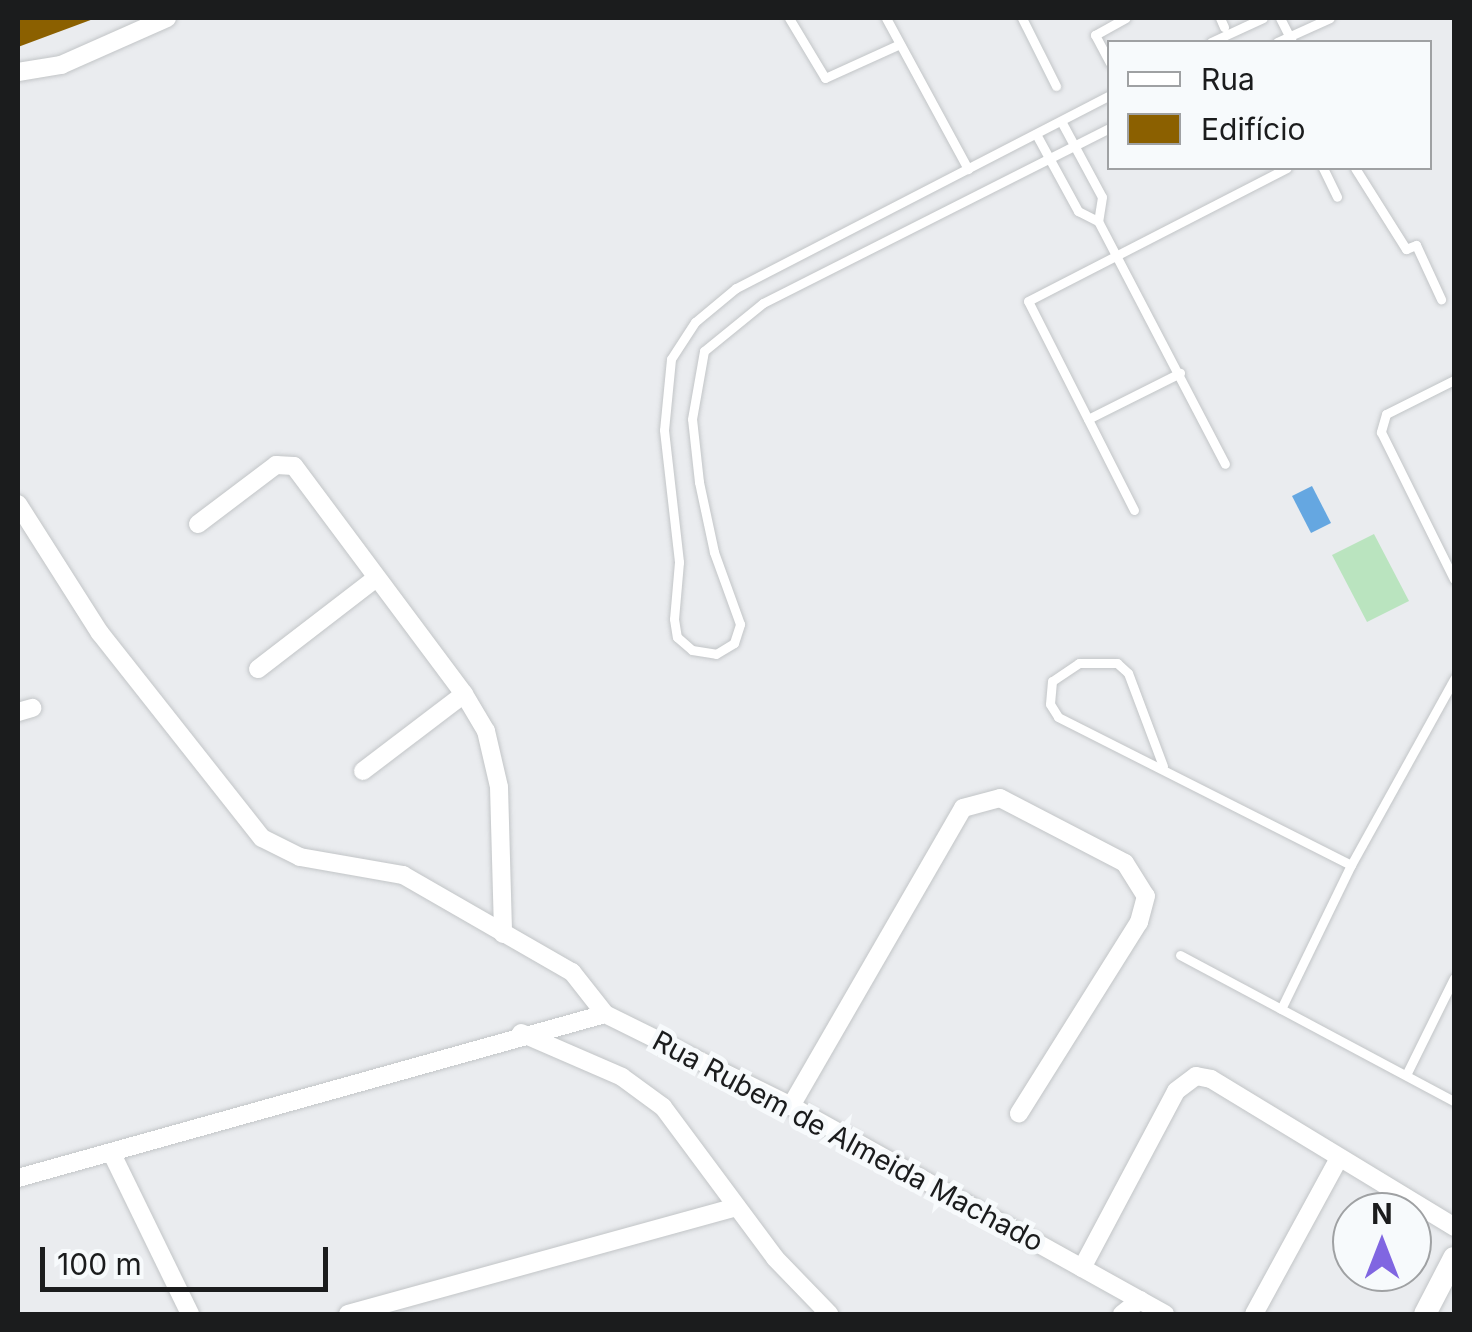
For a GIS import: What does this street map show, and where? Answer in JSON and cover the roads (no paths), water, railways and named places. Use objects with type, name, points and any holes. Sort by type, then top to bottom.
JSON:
[{"type":"street","points":[[18,72],[61,65],[167,18]]},
{"type":"street","points":[[198,524],[287,463],[464,694],[486,731],[499,788],[503,934]]},
{"type":"street","points":[[18,504],[100,633],[262,838],[300,856],[403,875],[586,983],[604,1014],[520,1033],[113,1156],[18,1178]]},
{"type":"street","points":[[258,669],[376,578]]},
{"type":"street","points":[[363,771],[464,694]]},
{"type":"street","points":[[791,1106],[964,808],[1000,798],[1125,863],[1146,896],[1139,922],[1020,1112]]},
{"type":"street","name":"Rua Rubem de Almeida Machado","points":[[604,1014],[791,1106],[1166,1314]]},
{"type":"street","points":[[520,1033],[646,1092],[696,1146],[736,1208],[817,1312]]},
{"type":"street","points":[[1082,1268],[1184,1081],[1211,1079],[1454,1227]]},
{"type":"street","points":[[113,1156],[190,1314]]},
{"type":"street","points":[[1254,1314],[1339,1158]]},
{"type":"street","points":[[348,1314],[736,1208]]},
{"type":"street","points":[[1425,1314],[1454,1258]]},
{"type":"street","points":[[1122,1314],[1140,1300]]},
{"type":"lane","points":[[789,18],[825,78],[900,44]]},
{"type":"lane","points":[[886,18],[968,170]]},
{"type":"lane","points":[[1022,18],[1056,86]]},
{"type":"lane","points":[[1107,57],[1095,35],[1126,18]]},
{"type":"lane","points":[[1216,40],[1263,18]]},
{"type":"lane","points":[[1280,18],[1291,40],[1330,18]]},
{"type":"lane","points":[[1107,97],[736,288],[696,322],[671,358],[664,430],[679,562],[674,619],[677,636],[692,650],[716,654],[734,643],[740,624],[714,552],[699,482],[692,419],[704,350],[763,302],[1107,130]]},
{"type":"lane","points":[[1061,121],[1102,198],[1098,221]]},
{"type":"lane","points":[[1036,134],[1078,211],[1098,221],[1225,464]]},
{"type":"lane","points":[[1134,510],[1028,301],[1283,170]]},
{"type":"lane","points":[[1325,170],[1337,197]]},
{"type":"lane","points":[[1357,170],[1406,249],[1416,245],[1441,299]]},
{"type":"lane","points":[[1088,419],[1180,373]]},
{"type":"lane","points":[[1454,380],[1386,414],[1381,432],[1454,579]]},
{"type":"lane","points":[[1164,766],[1128,674],[1117,663],[1079,663],[1052,681],[1050,704],[1058,717],[1164,766],[1351,865]]},
{"type":"lane","points":[[1282,1009],[1351,865],[1454,679]]},
{"type":"lane","points":[[1180,955],[1454,1102]]},
{"type":"lane","points":[[1406,1075],[1454,978]]},
{"type":"water","points":[[1312,486],[1331,523],[1311,533],[1292,496]]}]
